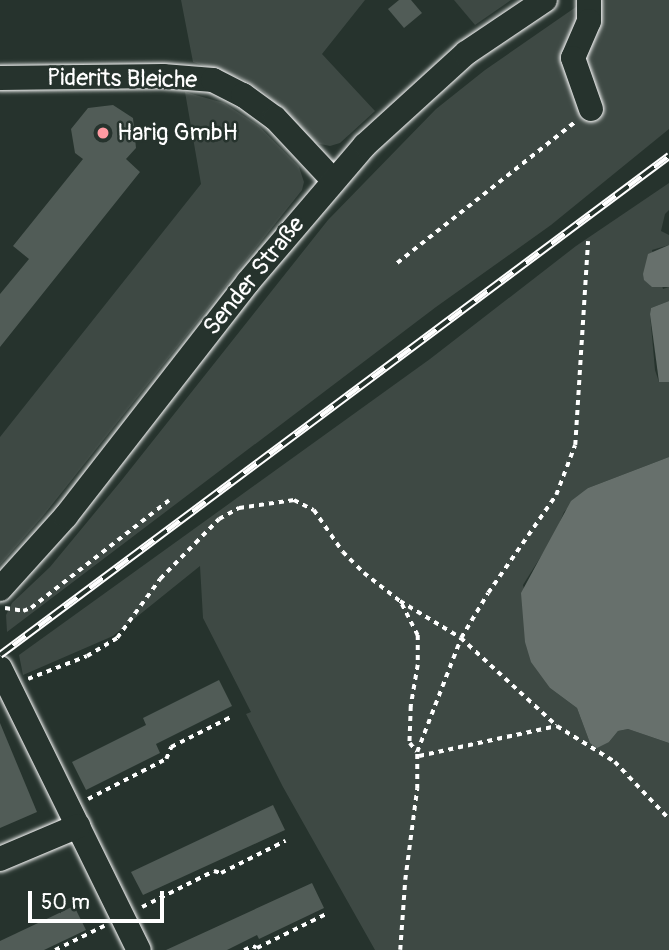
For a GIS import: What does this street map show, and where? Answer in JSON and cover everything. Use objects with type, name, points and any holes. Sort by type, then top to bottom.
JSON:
[{"type":"street","name":"Sender Straße","points":[[0,589],[66,516],[248,282],[372,137],[475,46],[545,0]]},
{"type":"street","points":[[589,0],[590,22],[573,58],[591,109]]},
{"type":"street","name":"Piderits Bleiche","points":[[0,78],[163,76],[213,80],[243,95],[275,118],[333,180]]},
{"type":"street","points":[[6,679],[139,950]]},
{"type":"street","points":[[0,859],[74,817]]},
{"type":"path","points":[[397,263],[591,109]]},
{"type":"path","points":[[400,950],[418,754],[461,638],[488,593],[555,495],[575,445],[588,241]]},
{"type":"path","points":[[0,605],[10,611],[32,608],[169,500]]},
{"type":"path","points":[[6,679],[34,676],[102,649],[117,638],[160,579],[219,519],[239,508],[294,500],[314,510],[343,552],[400,601],[461,638],[557,726],[615,762],[669,819]]},
{"type":"path","points":[[400,601],[409,613],[418,635],[418,665],[411,706],[410,743],[418,754]]},
{"type":"path","points":[[74,817],[166,759],[171,747],[233,716]]},
{"type":"path","points":[[418,754],[557,726]]},
{"type":"path","points":[[55,950],[214,871],[220,873],[285,841]]},
{"type":"path","points":[[244,950],[253,946],[257,948],[326,914]]},
{"type":"shaded area","points":[[181,0],[365,0],[322,54],[375,111],[340,143],[330,146],[315,143],[264,92],[241,78],[193,62]]},
{"type":"shaded area","points":[[454,0],[511,0],[475,25]]},
{"type":"shaded area","points":[[586,0],[669,0],[669,129],[551,225],[436,307],[7,632],[6,615],[12,603],[50,567],[121,481],[328,220],[436,109],[485,70]]},
{"type":"shaded area","points":[[185,92],[224,103],[259,126],[299,167],[304,182],[302,190],[43,516],[0,565],[0,437],[201,184]]},
{"type":"shaded area","points":[[669,183],[669,210],[665,214],[661,231],[669,235],[669,245],[652,250],[663,289],[669,287],[669,301],[651,308],[650,314],[655,370],[659,382],[669,382],[669,457],[588,488],[564,512],[555,534],[523,585],[550,688],[577,708],[590,743],[609,742],[618,731],[628,729],[669,743],[669,950],[375,950],[283,787],[246,714],[251,712],[203,618],[200,566],[113,636],[23,675],[19,655],[430,359],[576,246]]},
{"type":"shaded area","points":[[669,245],[669,287],[652,287],[644,280],[643,274],[648,254]]},
{"type":"shaded area","points":[[669,301],[669,382],[659,382],[650,314],[651,308]]},
{"type":"shaded area","points":[[669,457],[669,743],[628,729],[618,731],[609,742],[597,748],[590,743],[577,708],[550,688],[531,662],[525,642],[521,593],[571,501],[588,488]]},
{"type":"building","points":[[399,0],[411,0],[422,13],[404,28],[388,9]]},
{"type":"building","points":[[113,105],[133,118],[136,148],[126,159],[140,172],[0,347],[0,294],[29,259],[13,246],[83,159],[75,153],[71,129],[88,108]]},
{"type":"building","points":[[219,680],[232,706],[156,744],[160,753],[86,790],[72,762],[146,725],[143,718]]},
{"type":"building","points":[[0,723],[37,812],[0,828]]},
{"type":"building","points":[[273,805],[285,830],[143,895],[131,872]]},
{"type":"building","points":[[312,883],[324,908],[259,939],[257,935],[227,950],[166,950]]},
{"type":"building","points":[[74,906],[86,930],[44,950],[0,950],[0,941]]},
{"type":"railway","points":[[0,655],[669,156]]},
{"type":"place","name":"Harig GmbH","points":[[103,133]]}]
